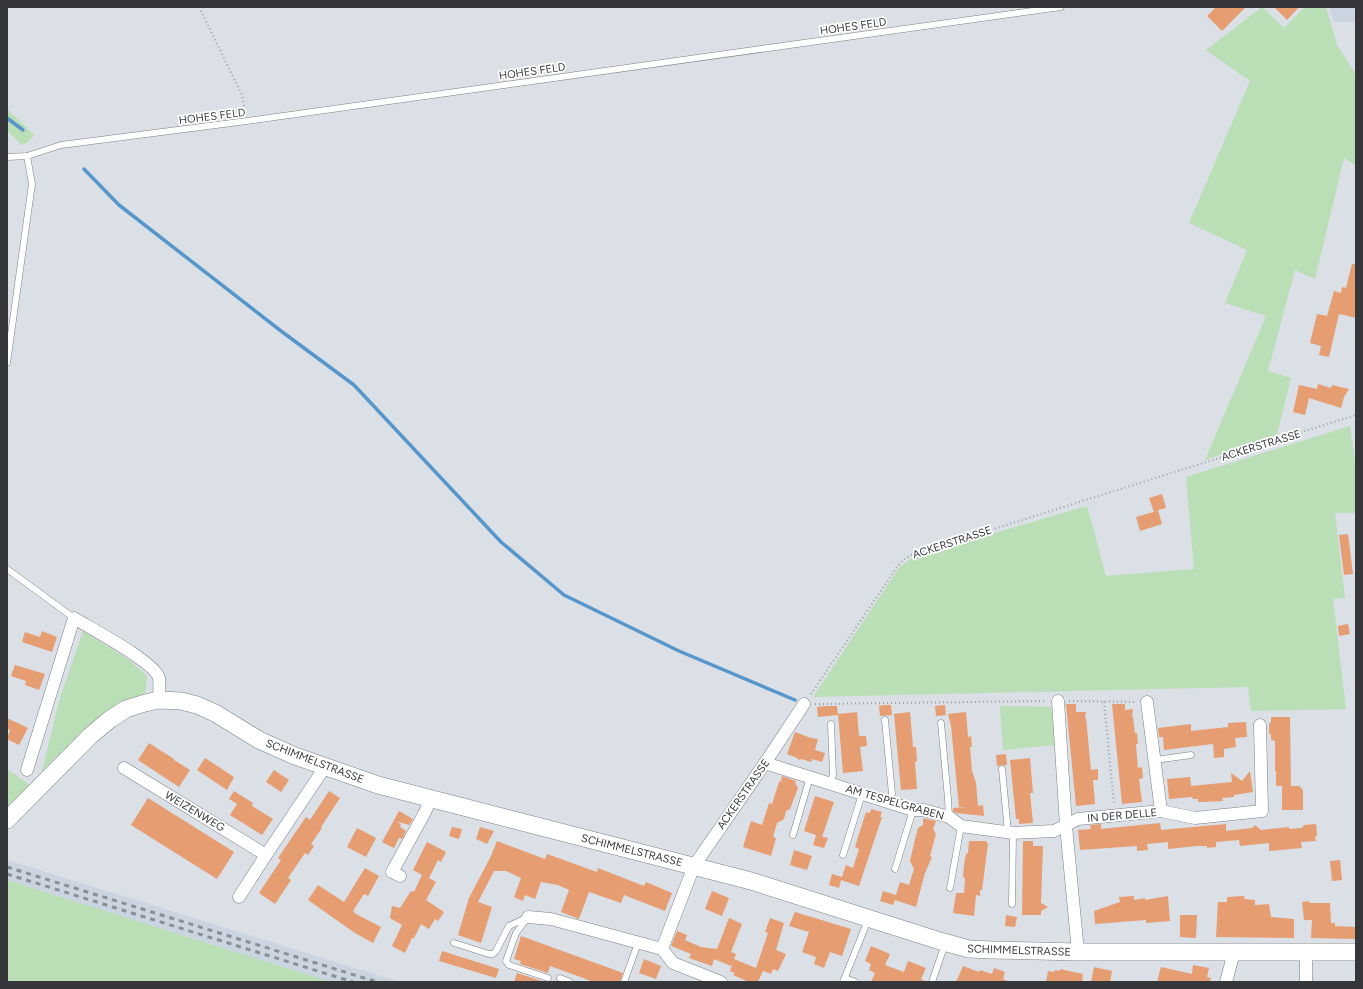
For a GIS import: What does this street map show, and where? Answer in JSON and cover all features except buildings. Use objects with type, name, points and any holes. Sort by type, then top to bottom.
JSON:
[{"type":"street","points":[[27,770],[74,618],[153,668],[159,678],[159,700]]},
{"type":"street","name":"SCHIMMELSTRASSE","points":[[7,820],[90,736],[109,720],[126,709],[145,703],[159,700],[181,701],[197,705],[215,713],[259,740],[325,767],[378,785],[751,881],[969,949],[1078,952],[1356,952]]},
{"type":"street","points":[[1058,701],[1066,826],[1078,952]]},
{"type":"street","points":[[1147,702],[1161,811]]},
{"type":"street","name":"ACKERSTRASSE","points":[[694,866],[804,704]]},
{"type":"street","name":"IN DER DELLE","points":[[1066,826],[1078,819],[1161,811],[1195,818],[1262,811],[1260,725]]},
{"type":"street","name":"AM TESPELGRABEN","points":[[765,763],[914,810],[924,810],[949,817],[961,826],[1010,832],[1054,832],[1066,826]]},
{"type":"street","points":[[239,897],[325,767]]},
{"type":"street","name":"WEIZENWEG","points":[[124,768],[266,855]]},
{"type":"street","points":[[400,876],[392,872],[424,814],[430,799]]},
{"type":"street","name":"SCHIMMELSTRASSE","points":[[662,949],[694,866]]},
{"type":"street","points":[[528,917],[551,919],[662,949],[673,962],[721,982]]},
{"type":"street","points":[[1226,982],[1234,952]]},
{"type":"street","points":[[1306,952],[1306,982]]},
{"type":"lane","name":"HOHES FELD","points":[[7,157],[26,156],[61,146],[1061,7]]},
{"type":"lane","points":[[7,363],[32,184],[26,156]]},
{"type":"lane","points":[[7,569],[74,618]]},
{"type":"lane","points":[[885,720],[892,794],[889,802]]},
{"type":"lane","points":[[941,723],[949,817]]},
{"type":"lane","points":[[830,784],[833,775],[831,724]]},
{"type":"lane","points":[[1155,760],[1191,755]]},
{"type":"lane","points":[[1002,769],[1010,832],[1012,904]]},
{"type":"lane","points":[[793,835],[810,777]]},
{"type":"lane","points":[[843,855],[862,794]]},
{"type":"lane","points":[[895,869],[914,810]]},
{"type":"lane","points":[[950,888],[961,826]]},
{"type":"lane","points":[[454,943],[493,954],[496,952],[509,926],[528,917]]},
{"type":"lane","points":[[528,917],[516,933],[506,961],[509,965],[548,978]]},
{"type":"lane","points":[[855,982],[844,980],[868,918]]},
{"type":"lane","points":[[624,982],[638,943]]},
{"type":"lane","points":[[932,982],[946,943]]},
{"type":"lane","points":[[560,978],[570,982]]},
{"type":"path","points":[[199,7],[242,95],[247,121]]},
{"type":"path","name":"ACKERSTRASSE","points":[[804,704],[897,567],[903,560],[912,555],[1356,416]]},
{"type":"path","points":[[804,704],[1058,701],[1147,702]]},
{"type":"path","points":[[1104,702],[1115,816]]},
{"type":"shaded area","points":[[1329,7],[1356,7],[1356,22],[1334,22]]},
{"type":"shaded area","points":[[7,860],[400,982],[331,982],[7,880]]},
{"type":"green space","points":[[1262,7],[1284,28],[1305,7],[1326,7],[1337,45],[1356,75],[1356,166],[1344,158],[1315,279],[1295,270],[1268,371],[1291,378],[1277,435],[1205,460],[1266,316],[1225,303],[1247,250],[1189,223],[1250,81],[1206,50]]},
{"type":"green space","points":[[7,109],[34,135],[28,142],[22,145],[7,130]]},
{"type":"green space","points":[[1350,426],[1356,469],[1356,513],[1335,513],[1345,598],[1333,599],[1346,709],[1251,711],[1248,687],[813,697],[899,568],[913,557],[1087,506],[1106,576],[1194,569],[1186,477]]},
{"type":"green space","points":[[83,631],[129,660],[147,676],[145,693],[106,712],[42,771],[60,698]]},
{"type":"green space","points":[[1000,706],[1051,707],[1055,745],[1003,750]]},
{"type":"green space","points":[[7,769],[30,785],[7,808]]},
{"type":"green space","points":[[7,880],[331,982],[7,982]]},
{"type":"waterway","points":[[7,118],[23,130]]},
{"type":"waterway","points":[[84,169],[119,205],[281,331],[354,385],[501,542],[564,595],[679,651],[795,700]]},
{"type":"railway","points":[[7,867],[377,982]]},
{"type":"railway","points":[[7,874],[353,982]]}]
